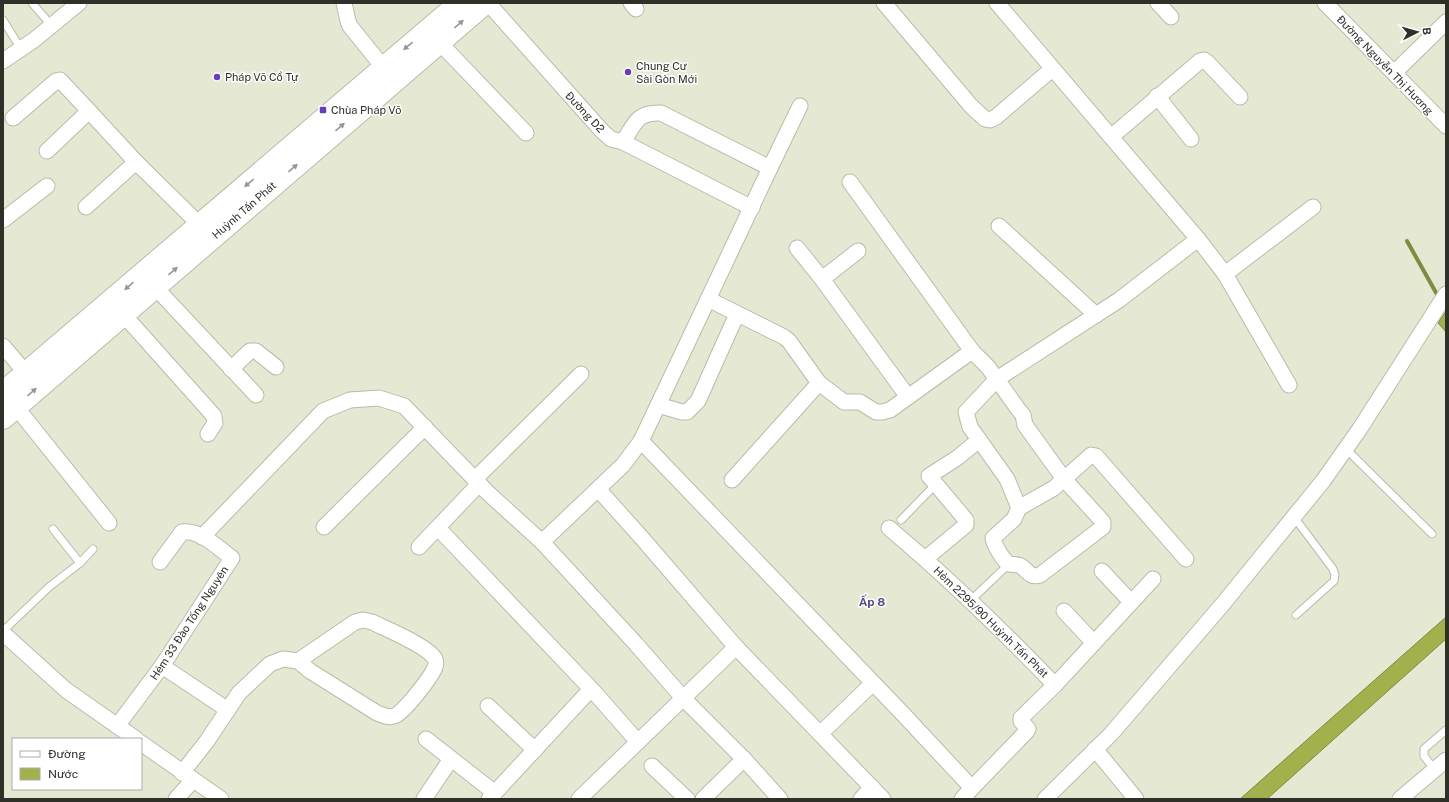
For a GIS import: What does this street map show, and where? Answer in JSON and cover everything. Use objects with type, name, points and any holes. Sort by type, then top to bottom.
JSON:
[{"type":"main road","name":"Huỳnh Tấn Phát","points":[[7,406],[123,314],[155,286],[305,146],[383,68],[460,3]]},
{"type":"main road","name":"Huỳnh Tấn Phát","points":[[7,406],[26,373],[200,225],[439,42],[486,3]]},
{"type":"street","points":[[3,61],[52,26],[79,3]]},
{"type":"street","points":[[344,3],[350,26],[383,68]]},
{"type":"street","name":"Đường D2","points":[[486,3],[602,131],[611,139],[623,142],[752,208]]},
{"type":"street","points":[[997,3],[1198,239],[1225,274],[1289,385]]},
{"type":"street","points":[[1158,3],[1171,17]]},
{"type":"street","name":"Đường Nguyễn Thị Hương","points":[[1325,3],[1446,126]]},
{"type":"street","points":[[890,5],[971,106],[985,119],[990,120],[996,117],[1052,69]]},
{"type":"street","points":[[1394,72],[1446,22]]},
{"type":"street","points":[[439,42],[526,133]]},
{"type":"street","points":[[1111,136],[1200,61],[1204,60],[1207,62],[1240,97]]},
{"type":"street","points":[[13,118],[56,81],[60,80],[136,162],[200,225]]},
{"type":"street","points":[[1157,96],[1191,139]]},
{"type":"street","points":[[542,542],[622,465],[641,441],[800,106]]},
{"type":"street","points":[[47,151],[89,111]]},
{"type":"street","points":[[623,142],[640,116],[650,112],[661,113],[770,168]]},
{"type":"street","points":[[86,207],[136,162]]},
{"type":"street","points":[[850,182],[972,351],[997,379],[1023,415],[1025,425],[1064,480],[1103,522],[1103,527],[1040,575],[1030,575],[1022,566],[1005,562],[992,540],[1014,519],[1019,508],[1054,488],[1064,480],[1091,455],[1096,456],[1186,559]]},
{"type":"street","points":[[3,220],[47,186]]},
{"type":"street","points":[[1225,274],[1313,207]]},
{"type":"street","points":[[999,226],[1096,315]]},
{"type":"street","points":[[1019,508],[1007,479],[970,427],[966,412],[997,379],[1119,300],[1198,239]]},
{"type":"street","points":[[797,248],[822,279],[908,397]]},
{"type":"street","points":[[822,279],[858,251]]},
{"type":"street","points":[[155,286],[256,395]]},
{"type":"street","points":[[1045,799],[1111,734],[1222,606],[1324,481],[1402,364],[1446,294]]},
{"type":"street","points":[[708,299],[784,337],[819,384],[844,402],[860,402],[876,412],[890,410],[972,351]]},
{"type":"street","points":[[123,314],[214,416],[215,423],[208,434]]},
{"type":"street","points":[[658,405],[687,412],[698,402],[737,314]]},
{"type":"street","points":[[3,346],[26,373]]},
{"type":"street","points":[[231,369],[250,351],[254,350],[276,367]]},
{"type":"street","points":[[420,548],[477,482],[582,374]]},
{"type":"street","points":[[732,480],[819,384]]},
{"type":"street","points":[[202,537],[323,411],[350,400],[379,398],[404,406],[477,482],[542,542],[636,644],[683,698],[744,759],[780,799]]},
{"type":"street","points":[[7,406],[109,523]]},
{"type":"street","points":[[324,528],[425,427]]},
{"type":"street","points":[[925,559],[966,525],[967,522],[929,476],[957,458],[979,440]]},
{"type":"street","points":[[641,441],[972,788]]},
{"type":"street","points":[[598,489],[641,536],[736,647],[883,799]]},
{"type":"street","name":"Hẻm 2295/90 Huỳnh Tấn Phát","points":[[895,524],[925,559],[1016,645],[1055,685],[1153,579]]},
{"type":"street","points":[[438,528],[591,689],[638,742]]},
{"type":"street","name":"Hẻm 33 Đào Tống Nguyên","points":[[117,726],[162,666],[232,558],[198,534],[187,531],[182,532],[160,562]]},
{"type":"street","points":[[1102,571],[1131,602]]},
{"type":"street","points":[[1064,611],[1094,643]]},
{"type":"street","points":[[176,799],[207,741],[239,693],[270,664],[283,659],[298,661],[310,671],[377,713],[386,716],[395,716],[404,710],[436,666],[436,659],[427,650],[372,622],[363,620],[355,622],[298,661]]},
{"type":"street","points":[[3,632],[66,690],[135,738]]},
{"type":"street","points":[[579,799],[736,647]]},
{"type":"street","points":[[162,666],[228,710]]},
{"type":"street","points":[[820,734],[873,683]]},
{"type":"street","points":[[962,799],[1027,731],[1028,729],[1021,721],[1021,718],[1055,685]]},
{"type":"street","points":[[426,739],[451,759],[492,796],[591,689]]},
{"type":"street","points":[[488,706],[535,750]]},
{"type":"street","points":[[142,744],[221,799]]},
{"type":"street","points":[[1095,749],[1136,799]]},
{"type":"street","points":[[424,799],[451,759]]},
{"type":"street","points":[[703,799],[744,759]]},
{"type":"street","points":[[1400,799],[1446,760]]},
{"type":"street","points":[[652,766],[687,799]]},
{"type":"street","points":[[861,799],[872,787]]},
{"type":"lane","points":[[32,3],[52,26]]},
{"type":"lane","points":[[3,20],[21,49]]},
{"type":"lane","points":[[1346,449],[1432,534]]},
{"type":"lane","points":[[895,524],[936,484]]},
{"type":"lane","points":[[1294,517],[1333,569],[1335,575],[1334,581],[1296,615]]},
{"type":"lane","points":[[53,529],[80,563]]},
{"type":"lane","points":[[3,632],[49,587],[80,563],[93,549]]},
{"type":"lane","points":[[970,601],[1009,564]]},
{"type":"lane","points":[[1434,769],[1424,756],[1424,749],[1446,730]]},
{"type":"water","points":[[1446,311],[1446,332],[1438,323]]},
{"type":"water","points":[[1446,617],[1446,639],[1267,799],[1240,799]]},
{"type":"waterway","points":[[1407,241],[1439,298]]},
{"type":"place","name":"Chung Cư Sài Gòn Mới","points":[[628,72]]},
{"type":"place","name":"Pháp Võ Cổ Tự","points":[[217,77]]},
{"type":"place","name":"Chùa Pháp Võ","points":[[323,110]]},
{"type":"district","name":"Ấp 8","points":[[872,602]]}]
